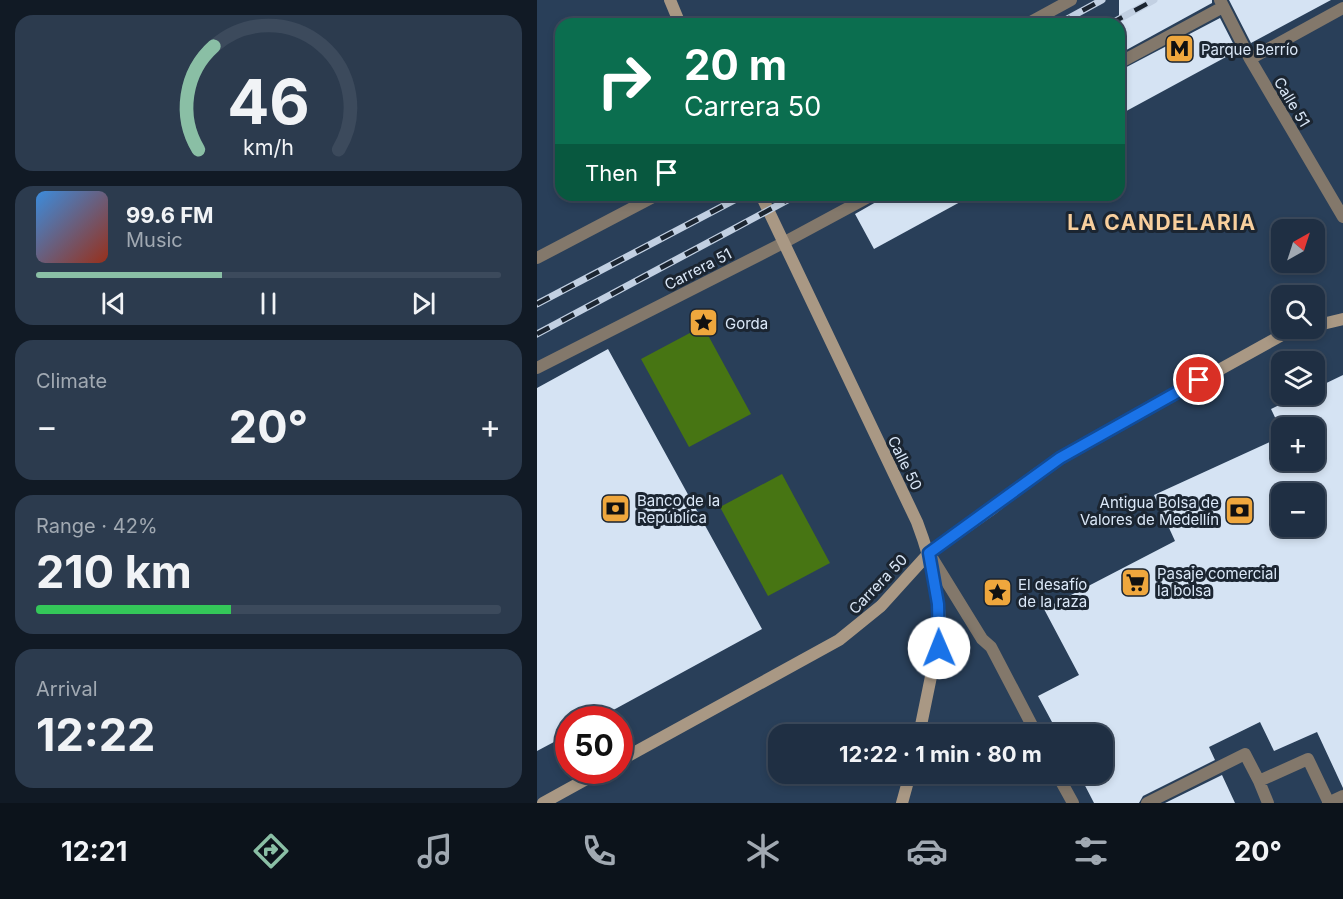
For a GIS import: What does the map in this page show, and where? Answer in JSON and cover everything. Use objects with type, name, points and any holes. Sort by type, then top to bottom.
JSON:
[{"type":"main road","points":[[671,0],[678,18]]},
{"type":"main road","name":"Calle 50","points":[[764,201],[917,522],[929,553]]},
{"type":"main road","points":[[1325,323],[1343,319]]},
{"type":"main road","name":"Carrera 50","points":[[633,753],[839,640],[881,606],[929,553],[1060,458],[1274,339]]},
{"type":"main road","points":[[921,724],[935,657],[939,648],[938,604],[929,553]]},
{"type":"main road","points":[[543,803],[577,784]]},
{"type":"main road","points":[[902,803],[907,784]]},
{"type":"street","points":[[1038,18],[1071,0]]},
{"type":"street","points":[[1125,60],[1222,3]]},
{"type":"street","name":"Calle 51","points":[[1222,3],[1250,59],[1343,217]]},
{"type":"street","points":[[1250,59],[1343,8]]},
{"type":"street","points":[[537,258],[646,201]]},
{"type":"street","name":"Carrera 51","points":[[537,368],[861,201]]},
{"type":"street","name":"Calle 50","points":[[929,553],[982,639],[991,647],[1031,724]]},
{"type":"street","points":[[1147,803],[1245,754],[1269,803]]},
{"type":"street","points":[[1259,781],[1308,759],[1329,803],[1343,796]]},
{"type":"street","points":[[1063,784],[1073,803]]},
{"type":"shaded area","points":[[703,326],[751,414],[689,447],[641,359]]},
{"type":"shaded area","points":[[782,474],[830,563],[768,596],[720,507]]},
{"type":"building","points":[[1119,0],[1212,0],[1212,3],[1125,51],[1125,18],[1119,18]]},
{"type":"building","points":[[1229,0],[1331,0],[1251,43]]},
{"type":"building","points":[[1220,18],[1237,51],[1125,112],[1125,68]]},
{"type":"building","points":[[962,201],[874,249],[855,214],[876,202]]},
{"type":"building","name":"Banco de la República","points":[[608,349],[762,629],[621,706],[555,706],[555,741],[537,751],[537,388]]},
{"type":"building","points":[[1343,375],[1343,788],[1317,732],[1274,751],[1260,722],[1209,747],[1215,760],[1143,796],[1139,803],[1094,803],[1084,784],[1113,784],[1113,724],[1053,724],[1038,696],[1079,675],[1044,609],[1175,541],[1154,495],[1271,442],[1271,471],[1325,471],[1325,417],[1275,417],[1271,409],[1279,405],[1325,405],[1325,384]]},
{"type":"building","points":[[1222,775],[1235,803],[1165,803]]},
{"type":"railway","points":[[1069,18],[1102,0]]},
{"type":"railway","points":[[1121,18],[1154,0]]},
{"type":"railway","points":[[537,304],[733,201]]},
{"type":"railway","points":[[537,334],[786,201]]},
{"type":"place","name":"Parque Berrío","points":[[1180,49]]},
{"type":"place","name":"Gorda","points":[[704,323]]},
{"type":"place","name":"Banco de la República","points":[[616,509]]},
{"type":"place","name":"Antigua Bolsa de Valores de Medellín","points":[[1240,511]]},
{"type":"place","name":"Pasaje comercial la bolsa","points":[[1136,582]]},
{"type":"place","name":"El desafío de la raza","points":[[997,593]]},
{"type":"district","name":"LA CANDELARIA","points":[[1162,222]]},
{"type":"route","points":[[939,648],[938,604],[929,553],[1060,458],[1199,380]]}]
